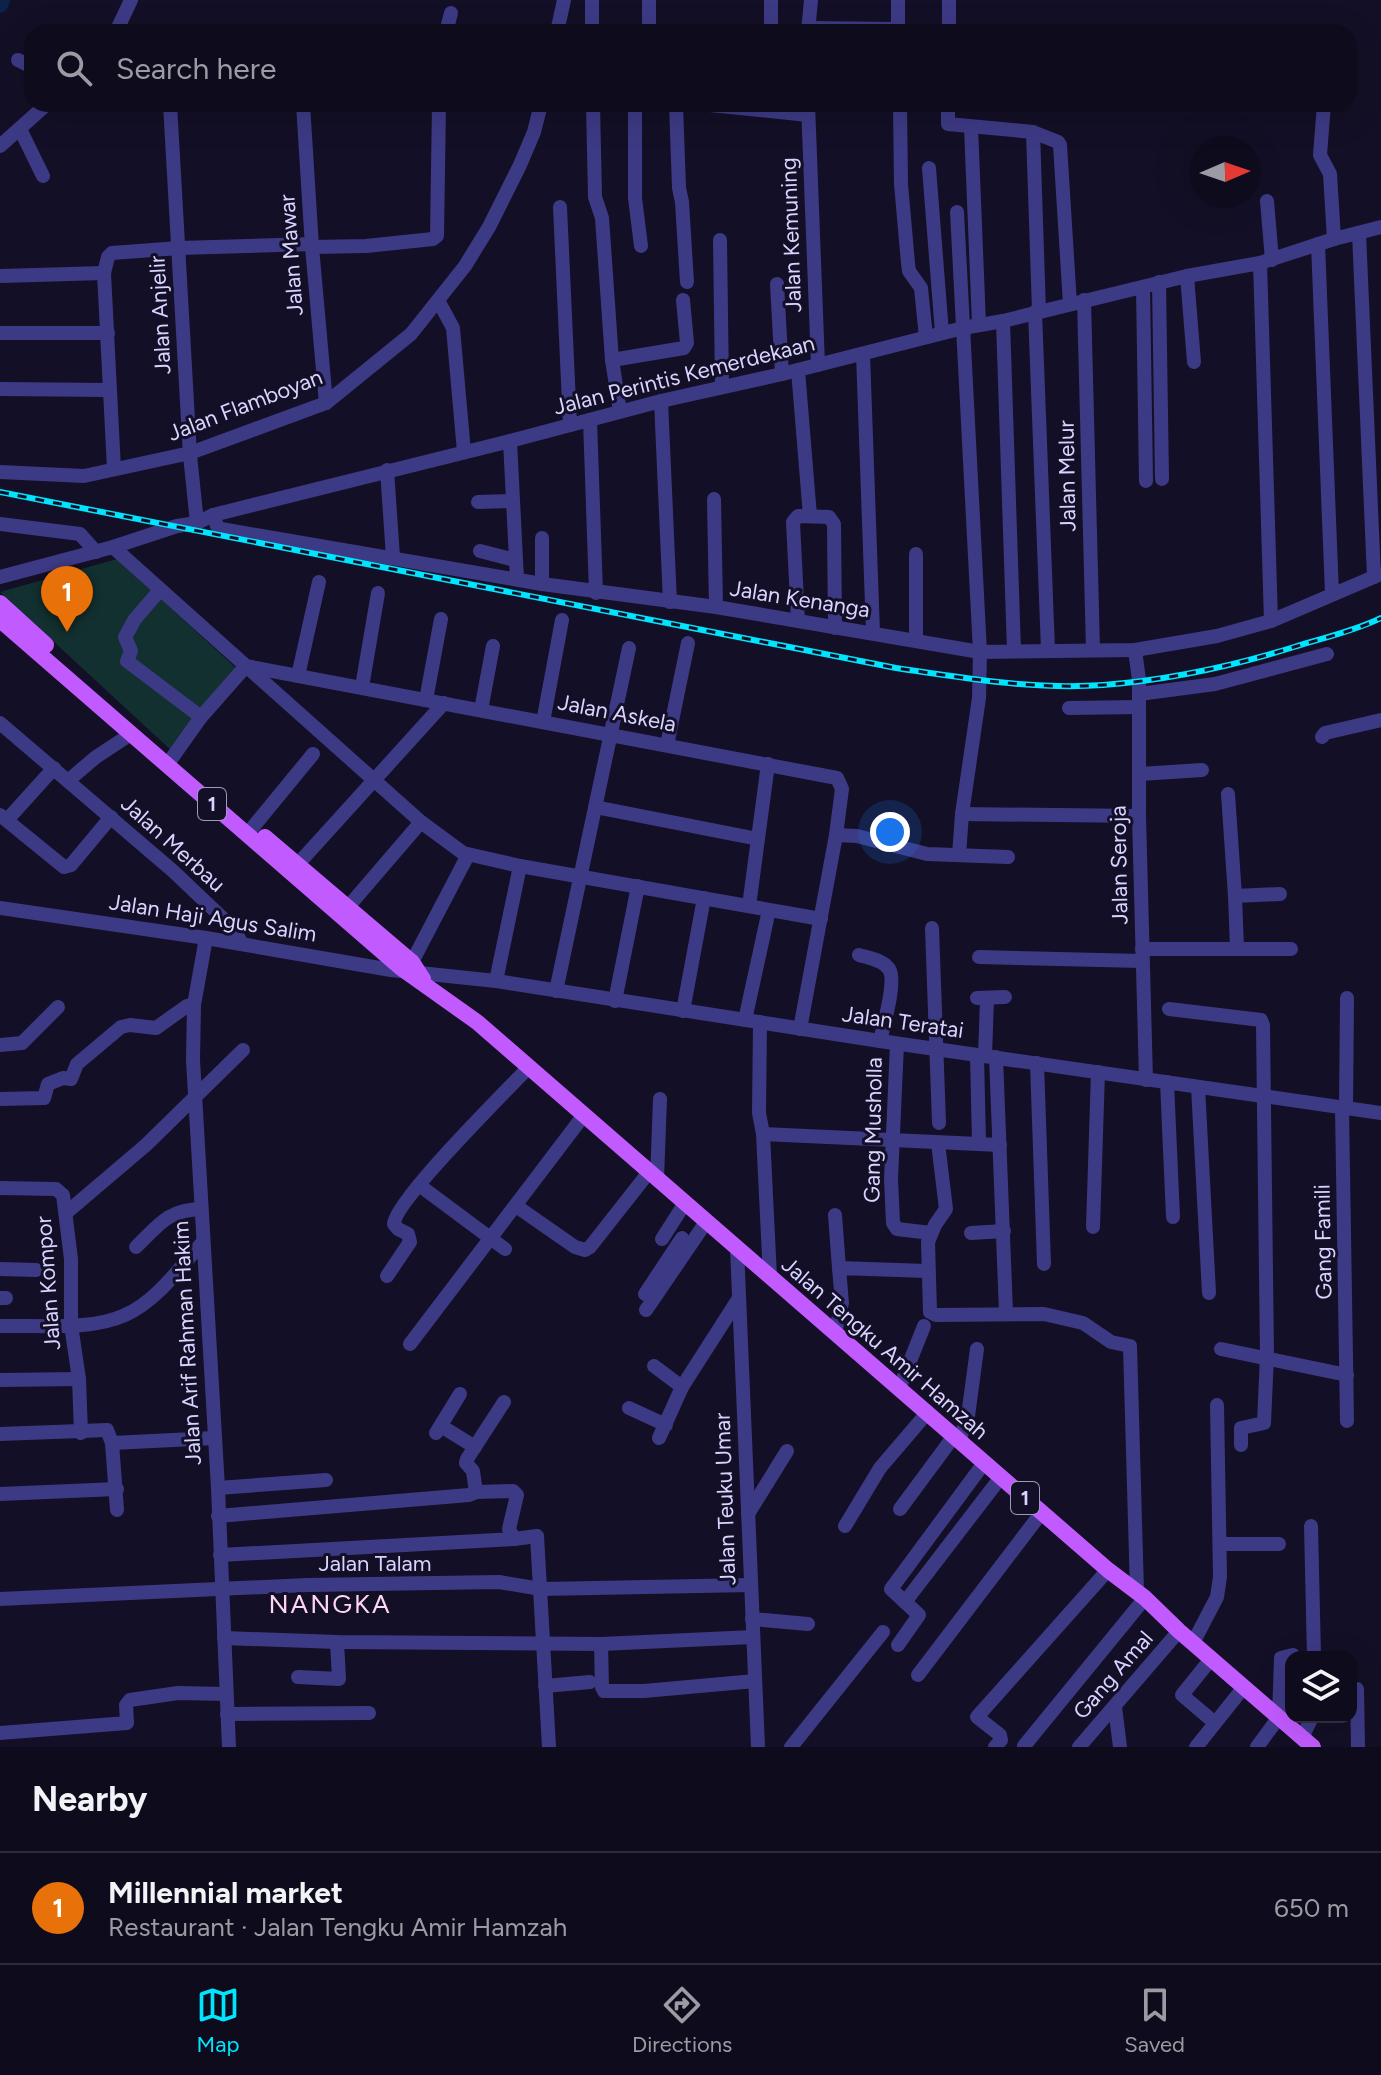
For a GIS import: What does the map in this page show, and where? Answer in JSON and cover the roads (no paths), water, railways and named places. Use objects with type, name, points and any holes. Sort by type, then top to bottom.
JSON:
[{"type":"main road","name":"Jalan Tengku Amir Hamzah","points":[[0,603],[169,761],[477,1022],[1108,1570],[1141,1594],[1179,1631],[1308,1742]]},
{"type":"main road","name":"Jalan Tengku Amir Hamzah","points":[[0,620],[131,734],[298,864],[416,973]]},
{"type":"street","points":[[120,24],[131,0]]},
{"type":"street","points":[[559,24],[564,0]]},
{"type":"street","points":[[592,0],[592,24]]},
{"type":"street","points":[[649,0],[649,24]]},
{"type":"street","points":[[771,0],[771,24]]},
{"type":"street","points":[[809,24],[811,0]]},
{"type":"street","points":[[898,0],[898,24]]},
{"type":"street","points":[[949,0],[949,24]]},
{"type":"street","points":[[448,24],[451,13]]},
{"type":"street","points":[[18,60],[24,63]]},
{"type":"street","points":[[0,146],[38,112]]},
{"type":"street","name":"Jalan Anjelir","points":[[170,112],[190,453],[197,523]]},
{"type":"street","name":"Jalan Mawar","points":[[304,112],[326,403]]},
{"type":"street","points":[[114,469],[104,273],[108,257],[112,253],[179,248],[366,246],[433,239],[437,236],[439,112]]},
{"type":"street","name":"Jalan Flamboyan","points":[[0,472],[84,476],[190,453],[326,403],[393,350],[439,302],[489,227],[534,132],[539,112]]},
{"type":"street","points":[[593,112],[595,197],[602,218],[612,360],[620,411]]},
{"type":"street","points":[[635,112],[635,198],[641,246]]},
{"type":"street","points":[[676,112],[687,282]]},
{"type":"street","name":"Jalan Kemuning","points":[[808,112],[818,365]]},
{"type":"street","points":[[900,112],[901,184],[908,263],[909,271],[921,288],[926,337]]},
{"type":"street","points":[[948,112],[948,124],[1033,132],[1048,650]]},
{"type":"street","points":[[1323,112],[1320,155],[1330,174],[1334,239]]},
{"type":"street","points":[[971,127],[979,324]]},
{"type":"street","points":[[20,129],[43,176]]},
{"type":"street","name":"Jalan Melur","points":[[1033,132],[1060,145],[1077,302],[1093,650]]},
{"type":"street","points":[[929,168],[942,333]]},
{"type":"street","points":[[1267,201],[1271,621]]},
{"type":"street","points":[[560,207],[570,425]]},
{"type":"street","points":[[957,212],[980,652],[979,698],[959,855]]},
{"type":"street","name":"Jalan Perintis Kemerdekaan","points":[[0,577],[197,523],[213,515],[387,470],[979,324],[1003,321],[1159,282],[1266,262],[1381,227]]},
{"type":"street","points":[[1359,233],[1377,576]]},
{"type":"street","points":[[720,240],[722,387]]},
{"type":"street","points":[[1318,244],[1332,594]]},
{"type":"street","points":[[0,276],[104,273]]},
{"type":"street","points":[[1187,276],[1194,362]]},
{"type":"street","points":[[1159,282],[1162,479]]},
{"type":"street","points":[[777,284],[782,374]]},
{"type":"street","points":[[1143,287],[1146,481]]},
{"type":"street","points":[[612,360],[684,348],[687,343],[683,300]]},
{"type":"street","points":[[439,302],[453,328],[464,452]]},
{"type":"street","points":[[1003,321],[1014,651]]},
{"type":"street","points":[[0,333],[108,333]]},
{"type":"street","points":[[863,354],[873,633]]},
{"type":"street","points":[[798,370],[810,516]]},
{"type":"street","points":[[0,389],[109,390]]},
{"type":"street","points":[[661,401],[670,602]]},
{"type":"street","points":[[590,420],[596,593]]},
{"type":"street","points":[[510,441],[517,579]]},
{"type":"street","points":[[387,470],[393,557]]},
{"type":"street","points":[[714,499],[716,607]]},
{"type":"street","points":[[478,502],[513,501]]},
{"type":"street","name":"Jalan Kenanga","points":[[213,515],[221,529],[596,593],[716,607],[980,652],[1135,650],[1217,636],[1271,621],[1377,576]]},
{"type":"street","points":[[798,621],[793,522],[798,516],[833,520],[835,628]]},
{"type":"street","points":[[0,524],[80,534],[96,552]]},
{"type":"street","points":[[542,538],[542,584]]},
{"type":"street","points":[[113,547],[421,822],[468,855],[821,919]]},
{"type":"street","points":[[480,551],[515,560]]},
{"type":"street","points":[[916,554],[916,640]]},
{"type":"street","points":[[298,676],[319,582]]},
{"type":"street","points":[[160,590],[135,619],[125,637],[131,651],[127,661],[201,717]]},
{"type":"street","points":[[362,687],[378,593]]},
{"type":"street","points":[[426,700],[441,619]]},
{"type":"street","points":[[543,722],[562,620]]},
{"type":"street","points":[[667,745],[688,643]]},
{"type":"street","points":[[481,710],[493,646]]},
{"type":"street","points":[[556,991],[629,648]]},
{"type":"street","name":"Jalan Seroja","points":[[1135,650],[1139,700],[1146,1080]]},
{"type":"street","points":[[1069,708],[1139,700],[1215,684],[1327,654]]},
{"type":"street","points":[[169,761],[201,717],[246,666]]},
{"type":"street","name":"Jalan Askela","points":[[246,666],[839,780],[842,789],[836,835],[800,1029]]},
{"type":"street","points":[[298,864],[444,703]]},
{"type":"street","points":[[1322,737],[1325,733],[1381,720]]},
{"type":"street","name":"Jalan Merbau","points":[[0,723],[69,780],[233,928],[242,944]]},
{"type":"street","points":[[69,780],[131,734]]},
{"type":"street","points":[[253,827],[313,754]]},
{"type":"street","points":[[749,906],[768,764]]},
{"type":"street","points":[[54,768],[4,818],[64,867],[69,867],[111,817]]},
{"type":"street","points":[[1140,774],[1202,770]]},
{"type":"street","points":[[1228,794],[1237,948]]},
{"type":"street","points":[[595,807],[758,839]]},
{"type":"street","points":[[962,814],[1139,816]]},
{"type":"street","points":[[348,907],[421,822]]},
{"type":"street","points":[[836,835],[857,836],[927,854],[1008,857]]},
{"type":"street","points":[[416,973],[468,855]]},
{"type":"street","points":[[496,981],[520,866]]},
{"type":"street","points":[[615,1001],[638,886]]},
{"type":"street","points":[[1235,896],[1280,894]]},
{"type":"street","points":[[683,1011],[704,898]]},
{"type":"street","name":"Jalan Haji Agus Salim","points":[[0,908],[416,973]]},
{"type":"street","points":[[769,910],[753,1021],[763,1134],[770,1277]]},
{"type":"street","points":[[932,928],[939,1123]]},
{"type":"street","name":"Jalan Arif Rahman Hakim","points":[[206,938],[194,1005],[195,1094],[218,1488],[229,1747]]},
{"type":"street","points":[[979,957],[1291,949]]},
{"type":"street","points":[[859,955],[879,961],[891,974],[880,1041]]},
{"type":"street","name":"Jalan Teratai","points":[[416,973],[496,981],[897,1044],[1381,1113]]},
{"type":"street","points":[[1005,997],[982,998],[986,1056],[1000,1145],[1006,1312]]},
{"type":"street","name":"Gang Famili","points":[[1347,998],[1344,1108],[1347,1421]]},
{"type":"street","points":[[0,1099],[44,1098],[48,1084],[63,1078],[71,1079],[77,1064],[121,1027],[156,1028],[187,1006],[194,1005]]},
{"type":"street","points":[[0,1045],[22,1043],[58,1007]]},
{"type":"street","points":[[1169,1009],[1261,1020],[1267,1356],[1264,1423],[1241,1428],[1241,1445]]},
{"type":"street","name":"Gang Musholla","points":[[897,1044],[891,1179],[893,1223],[897,1229],[931,1233]]},
{"type":"street","points":[[66,1213],[146,1145],[243,1050]]},
{"type":"street","points":[[979,1143],[986,1056]]},
{"type":"street","points":[[1037,1063],[1044,1264]]},
{"type":"street","points":[[387,1276],[410,1242],[408,1234],[398,1229],[393,1219],[419,1185],[529,1067]]},
{"type":"street","points":[[1093,1227],[1098,1072]]},
{"type":"street","points":[[1167,1082],[1173,1217]]},
{"type":"street","points":[[1198,1087],[1209,1293]]},
{"type":"street","points":[[516,1206],[579,1250],[590,1247],[653,1175],[660,1099]]},
{"type":"street","points":[[410,1344],[584,1115]]},
{"type":"street","points":[[763,1134],[1000,1145]]},
{"type":"street","points":[[938,1143],[946,1209],[928,1242],[931,1314],[1044,1314],[1083,1323],[1111,1342],[1130,1346],[1141,1594],[1024,1746]]},
{"type":"street","points":[[419,1185],[505,1249]]},
{"type":"street","name":"Jalan Kompor","points":[[0,1188],[56,1189],[63,1195],[71,1259],[71,1325],[79,1379],[81,1433]]},
{"type":"street","points":[[662,1239],[685,1203]]},
{"type":"street","points":[[136,1247],[168,1215],[201,1209]]},
{"type":"street","points":[[835,1215],[842,1303],[835,1333]]},
{"type":"street","points":[[645,1294],[703,1218]]},
{"type":"street","points":[[646,1310],[703,1218]]},
{"type":"street","points":[[971,1233],[1004,1231]]},
{"type":"street","points":[[0,1326],[96,1324],[132,1311],[163,1287],[203,1242]]},
{"type":"street","name":"Jalan Teuku Umar","points":[[737,1248],[758,1747]]},
{"type":"street","points":[[839,1268],[927,1271]]},
{"type":"street","points":[[0,1269],[36,1270]]},
{"type":"street","points":[[629,1408],[662,1432],[682,1387],[739,1298]]},
{"type":"street","points":[[899,1389],[924,1326]]},
{"type":"street","points":[[900,1509],[956,1438],[968,1416],[977,1349]]},
{"type":"street","points":[[1221,1349],[1267,1356],[1347,1375]]},
{"type":"street","points":[[654,1366],[682,1387]]},
{"type":"street","points":[[0,1380],[79,1379]]},
{"type":"street","points":[[460,1394],[438,1429],[475,1447]]},
{"type":"street","points":[[476,1492],[473,1471],[466,1463],[504,1402]]},
{"type":"street","points":[[1193,1643],[1217,1597],[1220,1577],[1217,1405]]},
{"type":"street","points":[[845,1526],[880,1468],[927,1413]]},
{"type":"street","points":[[0,1434],[81,1433],[105,1429],[112,1443],[117,1510]]},
{"type":"street","points":[[112,1443],[214,1438]]},
{"type":"street","points":[[748,1514],[787,1451]]},
{"type":"street","points":[[898,1645],[919,1615],[891,1592],[892,1587],[984,1463]]},
{"type":"street","points":[[905,1602],[1001,1477]]},
{"type":"street","points":[[218,1488],[326,1480]]},
{"type":"street","points":[[0,1494],[117,1489]]},
{"type":"street","points":[[218,1516],[354,1506],[476,1492],[516,1493],[509,1529],[514,1539]]},
{"type":"street","points":[[918,1675],[1042,1512]]},
{"type":"street","points":[[1311,1526],[1314,1651]]},
{"type":"street","points":[[220,1555],[537,1536],[549,1747]]},
{"type":"street","points":[[1220,1544],[1279,1544]]},
{"type":"street","points":[[995,1747],[1001,1740],[1000,1735],[977,1717],[1108,1570]]},
{"type":"street","name":"Jalan Talam","points":[[0,1599],[222,1588],[499,1582],[541,1589],[751,1585]]},
{"type":"street","points":[[752,1619],[808,1624]]},
{"type":"street","name":"Gang Amal","points":[[1079,1747],[1179,1631]]},
{"type":"street","points":[[791,1747],[883,1632]]},
{"type":"street","points":[[224,1638],[601,1644],[753,1637]]},
{"type":"street","points":[[298,1677],[339,1679],[337,1642]]},
{"type":"street","points":[[601,1644],[604,1691],[644,1691],[755,1681]]},
{"type":"street","points":[[1257,1747],[1279,1717],[1280,1660],[1285,1656]]},
{"type":"street","points":[[1211,1659],[1182,1695],[1215,1723]]},
{"type":"street","points":[[545,1686],[590,1682]]},
{"type":"street","points":[[1196,1747],[1244,1687]]},
{"type":"street","points":[[1357,1689],[1358,1747]]},
{"type":"street","points":[[0,1733],[127,1723],[126,1705],[130,1700],[178,1693],[226,1694]]},
{"type":"street","points":[[1115,1707],[1120,1747]]},
{"type":"street","points":[[227,1714],[369,1713]]},
{"type":"waterway","points":[[0,5],[2,0]]},
{"type":"railway","points":[[0,492],[896,668],[999,682],[1077,686],[1176,676],[1271,654],[1350,631],[1381,618]]},
{"type":"place","name":"Millennial market","points":[[67,632]]},
{"type":"district","name":"NANGKA","points":[[330,1604]]}]
